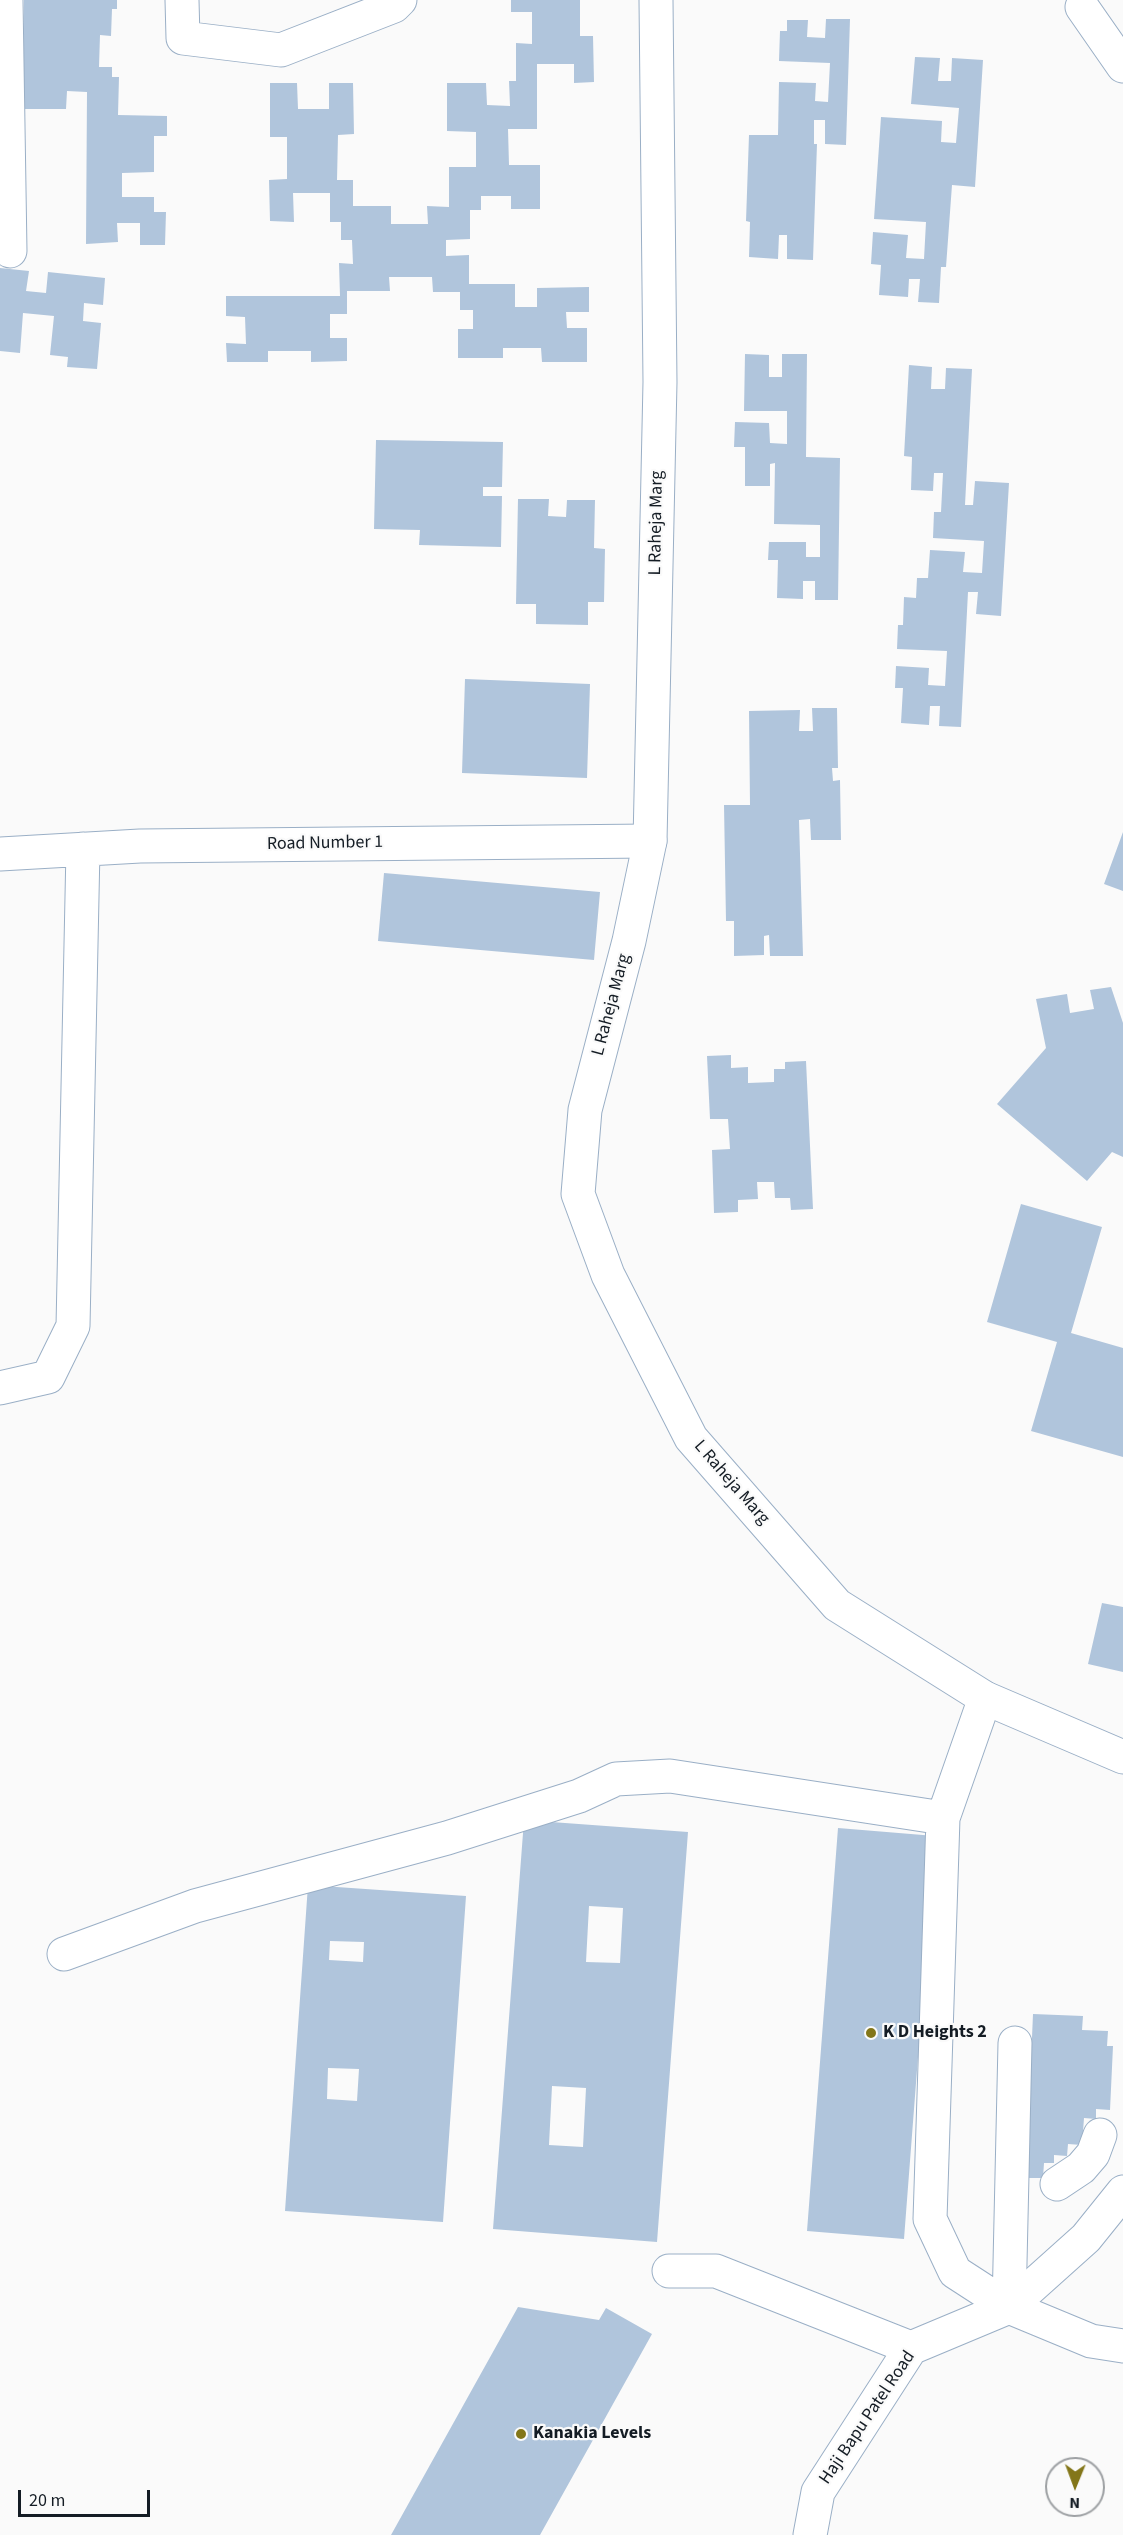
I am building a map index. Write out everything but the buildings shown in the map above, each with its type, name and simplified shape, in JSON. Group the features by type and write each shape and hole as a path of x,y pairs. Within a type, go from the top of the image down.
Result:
{"street":[{"path":"182,0 183,38 281,50 394,6 400,0"},
{"name":"L Raheja Marg","path":"656,0 660,382 650,841 629,941 585,1110 578,1194 608,1275 691,1438 837,1605 985,1698 1123,1757"},
{"path":"4,2 5,157 10,251"},
{"path":"1082,7 1123,66"},
{"name":"Road Number 1","path":"0,854 140,846 650,841"},
{"path":"0,1388 48,1377 73,1326 83,849"},
{"path":"985,1698 943,1818 930,2219 955,2272 1009,2307 1091,2341 1123,2346"},
{"path":"64,1954 195,1906 447,1838 579,1796 616,1779 670,1776 943,1818"},
{"path":"1009,2307 1015,2043"},
{"path":"1057,2184 1081,2168 1105,2135"},
{"name":"Haji Bapu Patel Road","path":"810,2535 818,2492 911,2348 1009,2307 1086,2238 1123,2192"},
{"path":"669,2271 716,2271 911,2348"}],"place":[{"name":"K D Heights 2","path":"871,2033"},
{"name":"Kanakia Levels","path":"521,2434"}]}
